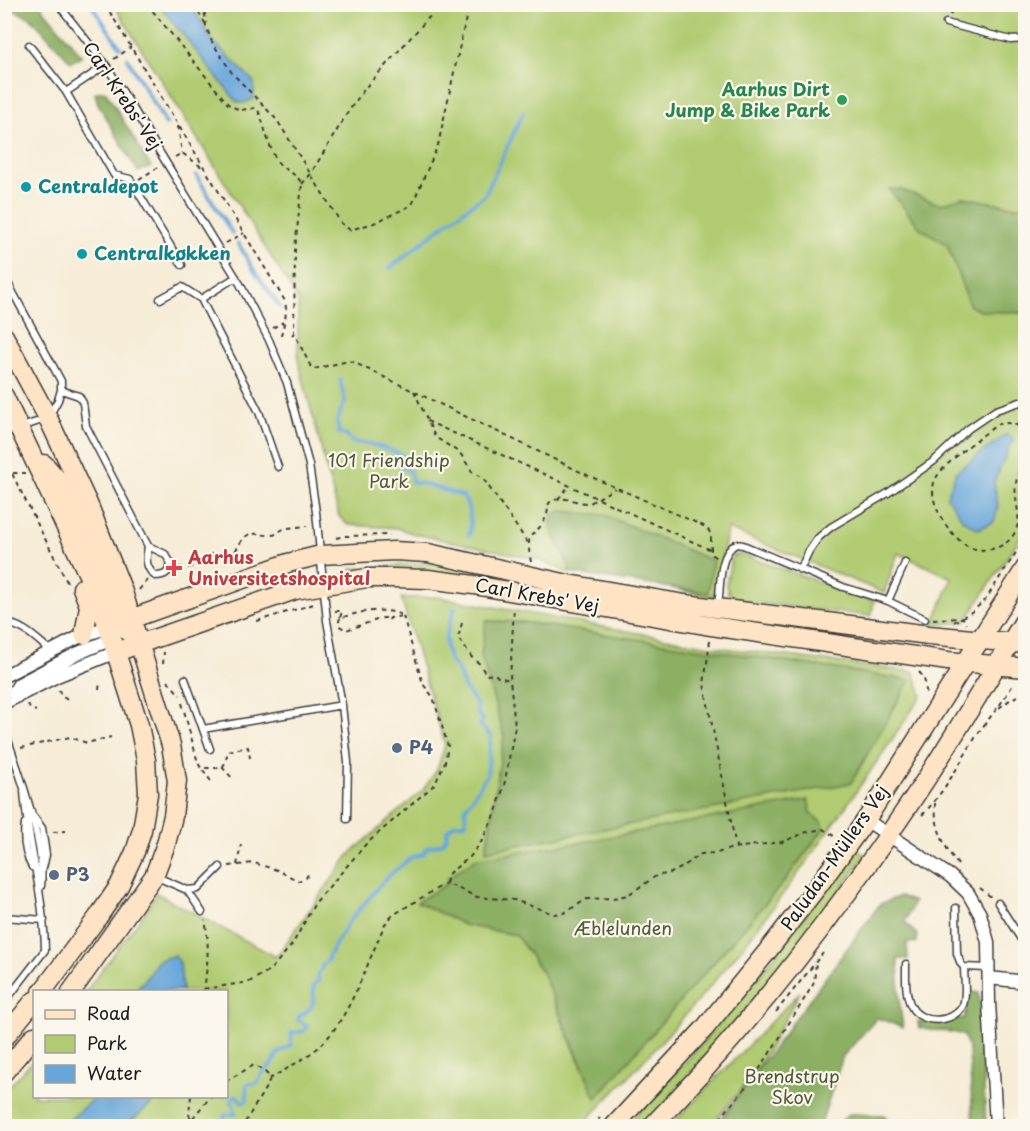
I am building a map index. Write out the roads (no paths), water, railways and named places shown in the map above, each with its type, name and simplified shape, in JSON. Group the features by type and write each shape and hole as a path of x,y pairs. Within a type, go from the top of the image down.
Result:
{"street":[{"path":"4,336 48,418 89,506 146,760 148,794 142,830 135,852 119,886 44,990"},
{"path":"4,396 12,430 64,487 86,533 118,631"},
{"path":"29,446 98,597 118,631 141,645 171,745 177,781 173,816 154,876 71,990"},
{"path":"58,508 89,606 84,635"},
{"name":"Carl Krebs' Vej","path":"118,631 288,563 321,555 367,551 428,553 567,584 718,609 929,635 1018,643"},
{"name":"Paludan-Müllers Vej","path":"607,1122 704,1029 760,962 818,886 866,820 1026,567"},
{"name":"Carl Krebs' Vej","path":"118,631 141,645 295,590 324,593 367,578 428,579 705,625 965,662 993,671 1021,674"},
{"name":"Paludan-Müllers Vej","path":"652,1126 751,1017 805,951 888,835 993,671 1018,643 1026,618"},
{"path":"4,676 84,635 118,631"},
{"path":"7,702 19,684 118,631"},
{"path":"866,820 950,876 968,893 977,908 988,942 996,1126"},
{"path":"989,973 1026,982"},
{"path":"4,1038 33,1002"},
{"path":"4,1072 33,1037"}],"lane":[{"name":"Carl Krebs' Vej","path":"58,4 106,65 236,277 269,340 286,383 309,465 321,555"},
{"path":"946,23 1011,40 1026,39"},
{"path":"29,45 66,92 114,175 130,179 182,266"},
{"path":"66,92 106,65"},
{"path":"4,276 61,381 61,390 48,418 12,430"},
{"path":"201,298 236,277"},
{"path":"160,299 182,287 201,298 259,412 278,467"},
{"path":"61,390 79,396 83,403 86,426 148,546 146,561 148,570 154,576 163,576 169,571 171,563 165,554 148,546"},
{"path":"800,570 818,538 831,526 888,493 934,461 968,429 996,410 1026,400"},
{"path":"718,609 724,561 728,550 736,544 843,587 888,601 925,619"},
{"path":"321,555 326,611 342,705 348,762 346,819"},
{"path":"888,601 905,563"},
{"path":"4,623 15,624 26,630 52,651"},
{"path":"185,679 210,750"},
{"path":"203,729 342,705"},
{"path":"4,728 24,791 29,816 39,872 45,950 4,1003"},
{"path":"29,816 42,828 46,855 39,872"},
{"path":"154,876 188,890 198,889 220,867"},
{"path":"188,890 202,912"},
{"path":"998,903 1026,947"},
{"path":"906,964 907,994 914,1011 938,1020 948,1019 957,1014 962,1007 964,968 957,954 956,908"},
{"path":"4,917 44,920"},
{"path":"964,968 989,973"}],"water":[{"path":"159,5 191,5 212,40 254,82 254,99 243,103 237,102"},
{"path":"1007,434 1013,439 994,482 998,505 994,522 978,529 963,520 947,497 956,472"},
{"path":"175,955 180,963 182,990 138,990 158,961"},
{"path":"94,1098 154,1098 150,1105 125,1126 57,1126 65,1124"}],"waterway":[{"path":"91,4 120,47"},
{"path":"127,58 166,124"},
{"path":"390,268 485,195 523,113"},
{"path":"196,175 232,233"},
{"path":"238,243 280,307"},
{"path":"340,380 345,401 337,422 339,433 347,436 353,442 371,444 401,454 404,459 401,464 402,468 410,471 412,482 463,496 470,515 469,535"},
{"path":"225,1126 224,1115 236,1114 231,1100 234,1096 237,1096 243,1103 247,1100 246,1087 248,1084 258,1083 261,1075 273,1063 278,1053 292,1045 291,1033 304,1031 308,1026 298,1020 299,1016 311,1008 314,996 313,986 319,981 317,975 348,923 386,878 412,857 423,854 428,847 442,844 447,830 455,824 466,823 465,809 487,775 491,736 480,725 483,720 477,713 477,705 464,687 458,670 450,661 446,649 446,636 455,607"}],"place":[{"name":"Aarhus Dirt Jump & Bike Park","path":"842,100"},
{"name":"Centraldepot","path":"26,187"},
{"name":"Centralkøkken","path":"82,254"},
{"name":"Aarhus Universitetshospital","path":"174,568"},
{"name":"P4","path":"397,748"},
{"name":"P3","path":"54,875"}],"park label":[{"name":"101 Friendship Park","path":"389,471"},
{"name":"Æblelunden","path":"623,929"},
{"name":"Brendstrup Skov","path":"792,1087"}]}
